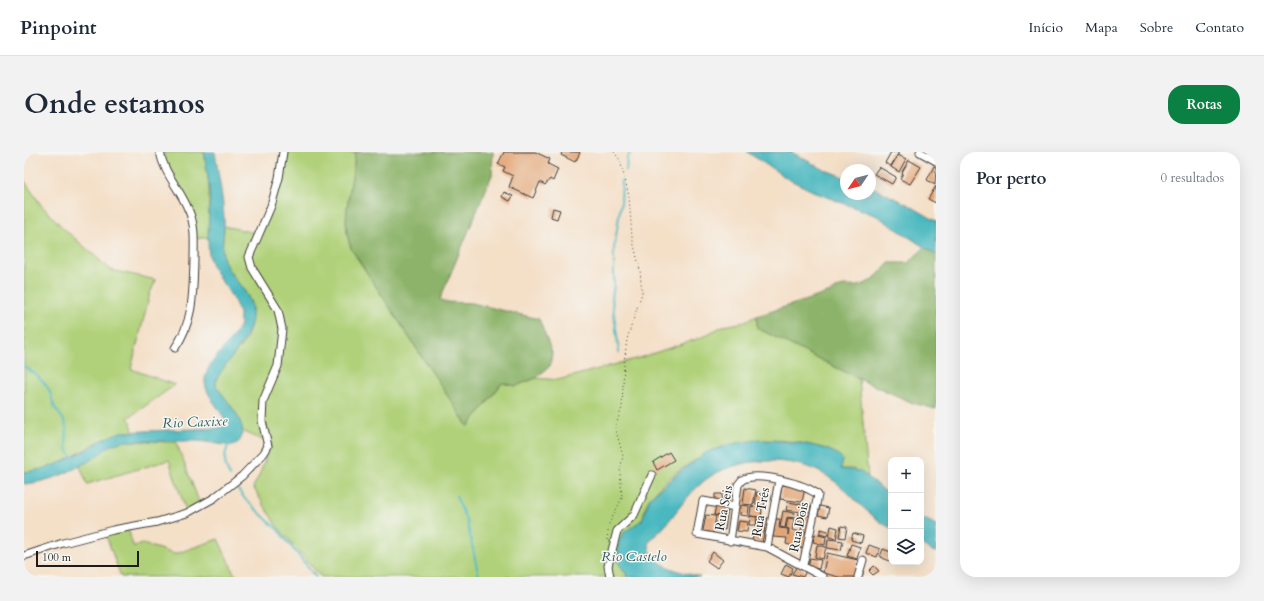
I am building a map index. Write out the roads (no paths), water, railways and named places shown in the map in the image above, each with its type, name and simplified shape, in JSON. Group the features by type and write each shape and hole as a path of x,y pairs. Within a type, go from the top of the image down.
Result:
{"street":[{"path":"160,152 164,167 189,209 193,227 194,289 192,308 186,328 175,348"},
{"path":"24,556 63,543 113,530 157,522 187,513 214,498 242,476 264,453 268,446 262,421 262,405 278,366 282,329 278,310 252,268 249,257 271,206 279,178 283,152"},
{"path":"920,152 936,161"},
{"path":"610,577 608,566 617,531 634,515 652,475"},
{"name":"Rua Seis","path":"730,541 738,485 742,480 753,476 779,480"},
{"name":"Rua Dois","path":"779,480 800,484 812,489 818,495 803,565"},
{"name":"Rua Três","path":"767,548 779,480"},
{"path":"734,507 703,501 697,534 767,548 803,565 821,576"},
{"path":"858,577 863,560"}],"water":[{"path":"204,152 215,152 222,193 224,223 222,246 224,259 233,277 243,289 250,302 252,314 246,337 216,380 216,386 230,404 242,426 243,432 239,442 229,445 196,441 124,441 108,447 89,461 66,473 50,479 24,484 24,472 57,464 73,457 108,437 121,432 219,428 226,423 208,393 205,383 206,375 215,358 235,334 239,327 240,321 239,312 235,303 215,272 209,255 209,181"},
{"path":"747,152 791,152 823,169 840,176 840,200 876,200 876,189 909,205 936,221 936,255 877,216 819,194 788,179"},
{"name":"Rio Castelo","path":"756,440 776,441 816,446 837,454 843,460 841,469 860,471 888,494 888,526 874,517 836,482 814,469 785,462 754,462 724,469 704,481 691,493 664,527 649,542 650,550 654,557 667,567 700,577 628,577 618,562 618,544 624,532 642,520 650,497 677,474 707,452 731,444"},
{"path":"924,519 936,525 936,553 924,546"}],"waterway":[{"path":"626,171 627,158 631,152"},
{"path":"619,352 612,299 614,284 614,248 621,204 622,180"},
{"path":"24,366 41,379 47,386 55,408 65,424 66,444 70,455 74,458"},
{"path":"229,443 225,460 230,476"},
{"path":"236,487 245,499 279,531 316,577"},
{"path":"456,496 467,522 479,577"}],"water label":[{"name":"Rio Caxixe","path":"195,422"}]}
